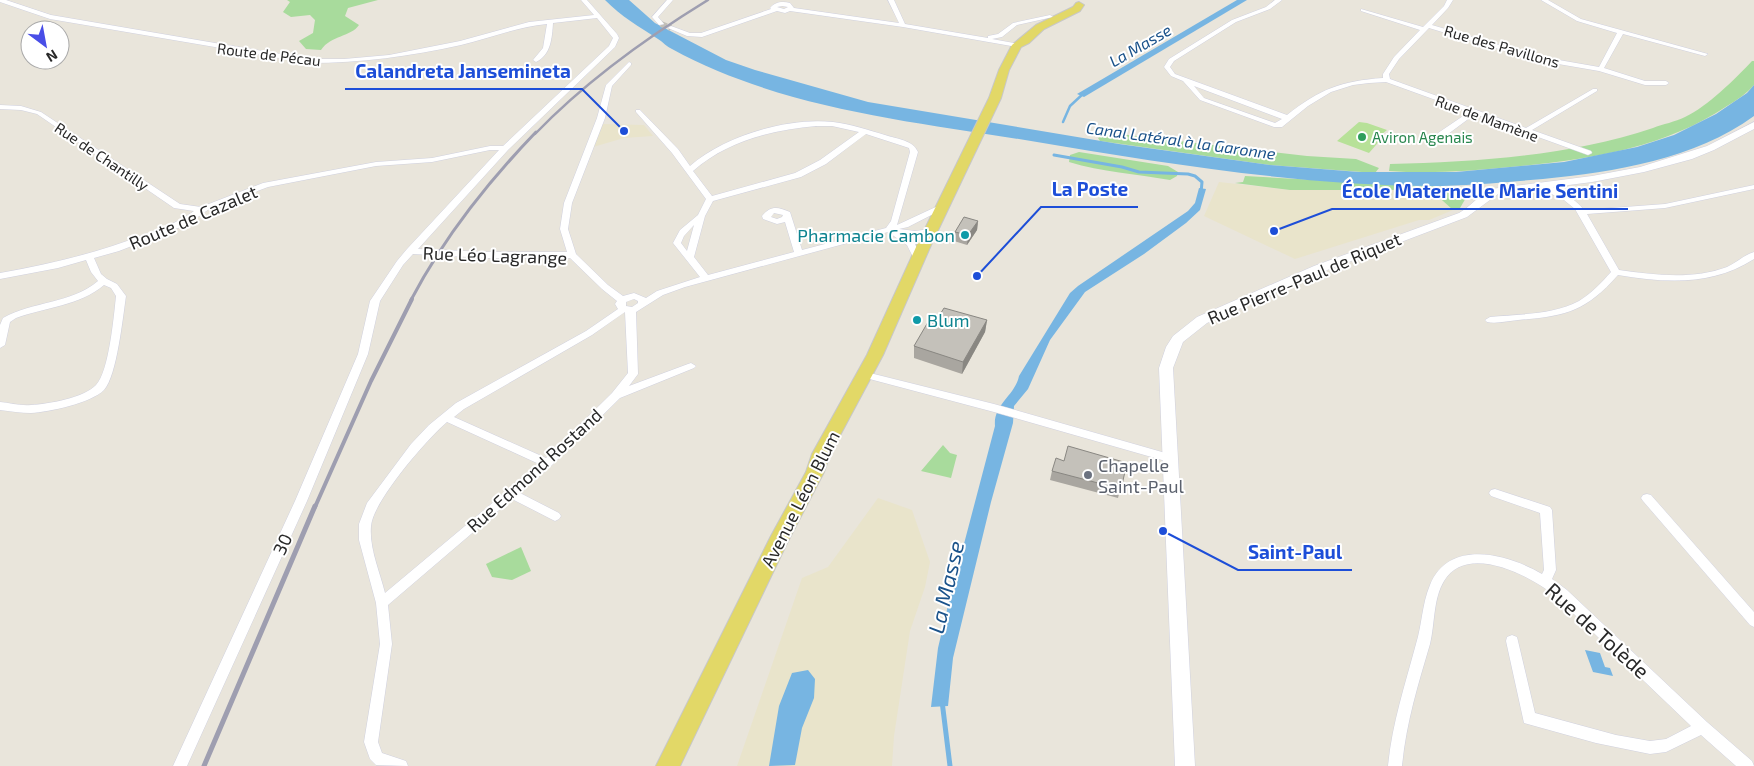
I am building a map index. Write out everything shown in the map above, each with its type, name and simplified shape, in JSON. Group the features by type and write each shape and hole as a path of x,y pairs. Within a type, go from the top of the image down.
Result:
{"main road":[{"path":"1044,22 1091,0"},
{"path":"985,119 995,98 1004,70 1017,45 1018,37 1026,29 1077,9 1079,5"},
{"name":"Avenue Léon Blum","path":"668,766 778,541 815,472 821,454 866,375 985,119"}],"street":[{"name":"Route de Pécau","path":"0,0 50,17 309,61 356,60 426,51 526,24 599,16"},
{"path":"584,0 599,16"},
{"path":"661,24 655,17 670,0"},
{"path":"891,0 903,25"},
{"path":"1279,0 1268,8 1234,21 1168,63 1169,71 1185,80 1287,118"},
{"path":"1185,80 1202,99 1270,125 1279,125 1322,92 1335,87 1365,81 1387,80 1386,74 1396,58 1446,7 1450,0"},
{"path":"1544,0 1579,20 1705,54"},
{"path":"671,28 689,35 702,35 775,10 785,11 789,4 1017,45"},
{"name":"Rue des Pavillons","path":"1363,10 1535,58 1600,69 1645,83 1666,83"},
{"name":"30","path":"180,766 309,482 363,354 368,338 370,317 378,295 410,251 505,148 612,47 616,38 599,16"},
{"path":"536,60 541,56 548,44 550,21"},
{"path":"974,37 1000,36 1015,24 1044,22"},
{"path":"1600,69 1621,32"},
{"path":"572,255 564,229 568,203 601,118 608,85 630,64"},
{"name":"Rue de Mamène","path":"1387,80 1524,132 1588,153"},
{"path":"1195,92 1208,89"},
{"path":"1524,132 1595,90"},
{"name":"Rue de Chantilly","path":"0,107 21,108 39,113 177,206 191,209 203,208"},
{"path":"638,111 690,170 710,199"},
{"path":"1441,135 1472,112"},
{"path":"690,170 709,154 774,128 829,124 845,126 906,144 912,147 914,152 895,222 890,230"},
{"name":"Rue Pierre-Paul de Riquet","path":"1185,766 1166,368 1173,347 1178,339 1193,326 1296,278 1463,215 1473,209 1487,195 1495,191 1620,174 1672,163 1717,145 1754,126"},
{"path":"690,257 701,216 710,199 798,175 824,162 864,132"},
{"name":"Route de Cazalet","path":"0,276 89,257 125,246 185,222 203,208 246,191 286,181 376,164 432,160 490,148 505,148"},
{"path":"1540,185 1568,200 1583,212 1665,206 1752,186"},
{"path":"401,766 377,759 372,754 370,742 386,644 382,603 365,540 365,524 373,503 415,447 433,428 460,406 588,333 626,307 634,296 706,279 890,230 906,225 943,207"},
{"path":"1583,212 1584,220 1616,272"},
{"path":"787,215 799,254"},
{"path":"701,216 691,224 678,239 677,243 706,279"},
{"path":"906,225 931,232"},
{"path":"890,230 915,234 931,232"},
{"path":"890,230 911,244 918,260"},
{"name":"Rue Léo Lagrange","path":"410,251 467,255 572,255 626,307"},
{"path":"1616,272 1671,278 1700,276 1728,270 1754,256"},
{"path":"0,406 30,410 64,404 91,394 101,387 109,368 118,328 121,296 114,286 102,282 95,272 89,257"},
{"path":"1490,320 1577,306 1594,294 1616,272"},
{"path":"0,345 6,320 13,316 75,297 96,288 102,282"},
{"path":"626,307 642,305 660,294 682,285"},
{"path":"634,296 642,299 642,305"},
{"path":"626,307 633,374 655,380"},
{"path":"616,396 692,366"},
{"name":"Rue Edmond Rostand","path":"382,603 547,463 616,396 633,374"},
{"path":"866,375 994,408 1169,458"},
{"path":"446,418 547,463"},
{"path":"510,493 555,516"},
{"path":"1496,493 1546,510 1550,570 1545,580"},
{"path":"1647,498 1754,621"},
{"name":"Rue de Tolède","path":"1394,766 1405,702 1425,636 1435,590 1441,576 1458,563 1479,560 1506,563 1545,580 1575,604 1613,643 1702,727 1747,766"},
{"path":"1512,640 1529,718 1641,746 1658,747 1702,727"}],"shaded area":[{"path":"601,124 644,125 653,136 624,138 593,147"},
{"path":"1219,182 1290,190 1418,190 1433,192 1453,210 1429,220 1419,220 1295,259 1204,216"},
{"path":"878,498 912,510 930,562 925,587 910,631 894,736 892,766 737,766 802,578 828,567"}],"green space":[{"path":"287,0 378,0 348,8 345,16 359,25 351,32 330,41 321,50 306,49 299,41 313,33 315,20 310,15 291,17 283,12 290,2"},
{"path":"1754,61 1754,85 1745,94 1702,121 1677,133 1650,142 1623,150 1567,161 1450,172 1389,171 1390,164 1523,156 1621,138 1681,119 1694,112 1712,99"},
{"name":"Aviron Agenais","path":"1359,122 1387,130 1382,134 1385,135 1369,153 1337,141"},
{"path":"1111,133 1307,156 1356,159 1379,168 1375,173 1270,165 1100,141 1098,138"},
{"path":"1079,152 1168,166 1178,172 1177,176 1170,180 1106,171 1069,162 1070,155"},
{"path":"1245,176 1445,187 1467,196 1460,208 1453,210 1433,192 1418,190 1290,190 1235,183 1243,182"},
{"path":"943,445 950,453 957,455 951,478 921,471"},
{"path":"521,547 531,571 512,580 492,577 486,564"}],"water":[{"path":"605,0 629,0 655,23 726,60 868,102 1119,144 1270,165 1359,172 1456,172 1564,162 1637,147 1674,135 1716,114 1747,93 1754,85 1754,116 1731,131 1680,153 1626,167 1570,176 1487,184 1430,186 1380,185 1279,177 1179,165 939,127 847,110 802,99 757,86 714,69 670,48 624,16"},
{"path":"1237,0 1247,0 1084,97 1077,94"},
{"path":"1199,188 1206,189 1200,210 1186,223 1144,254 1085,292 1050,340 1028,389 1014,406 1013,423 991,502 953,658 948,706 931,707 938,648 997,412 1017,383 1019,376 1070,293 1188,211 1195,203"},
{"path":"1585,650 1600,653 1605,667 1610,668 1613,676 1593,672"},
{"path":"808,670 815,679 814,698 802,728 795,765 769,766 779,706 792,673"}],"building":[{"path":"964,217 978,221 968,235 955,232"},
{"path":"944,308 987,320 963,362 914,346 928,322 934,324"},
{"name":"Chapelle Saint-Paul","path":"1068,446 1127,463 1121,489 1052,471 1056,458 1064,461"}],"waterway":[{"name":"La Masse","path":"1063,122 1070,106 1084,93"},
{"path":"1054,155 1122,167 1139,172 1188,174 1195,176 1202,182 1201,193"},
{"name":"La Masse","path":"942,701 950,766"}],"tunnel":[{"path":"661,24 671,28"}],"railway":[{"path":"535,134 575,96 617,61 708,0"},
{"path":"411,300 452,233 500,171 536,132"},
{"path":"315,507 371,381 412,299"},
{"path":"204,766 315,506"}],"place":[{"name":"Calandreta Jansemineta","path":"624,131"},
{"name":"Aviron Agenais","path":"1362,137"},
{"name":"École Maternelle Marie Sentini","path":"1274,231"},
{"name":"Pharmacie Cambon","path":"965,235"},
{"name":"La Poste","path":"977,276"},
{"name":"Blum","path":"917,320"},
{"name":"Chapelle Saint-Paul","path":"1088,475"},
{"name":"Saint-Paul","path":"1163,531"}],"water label":[{"name":"Canal Latéral à la Garonne","path":"1181,140"}]}
